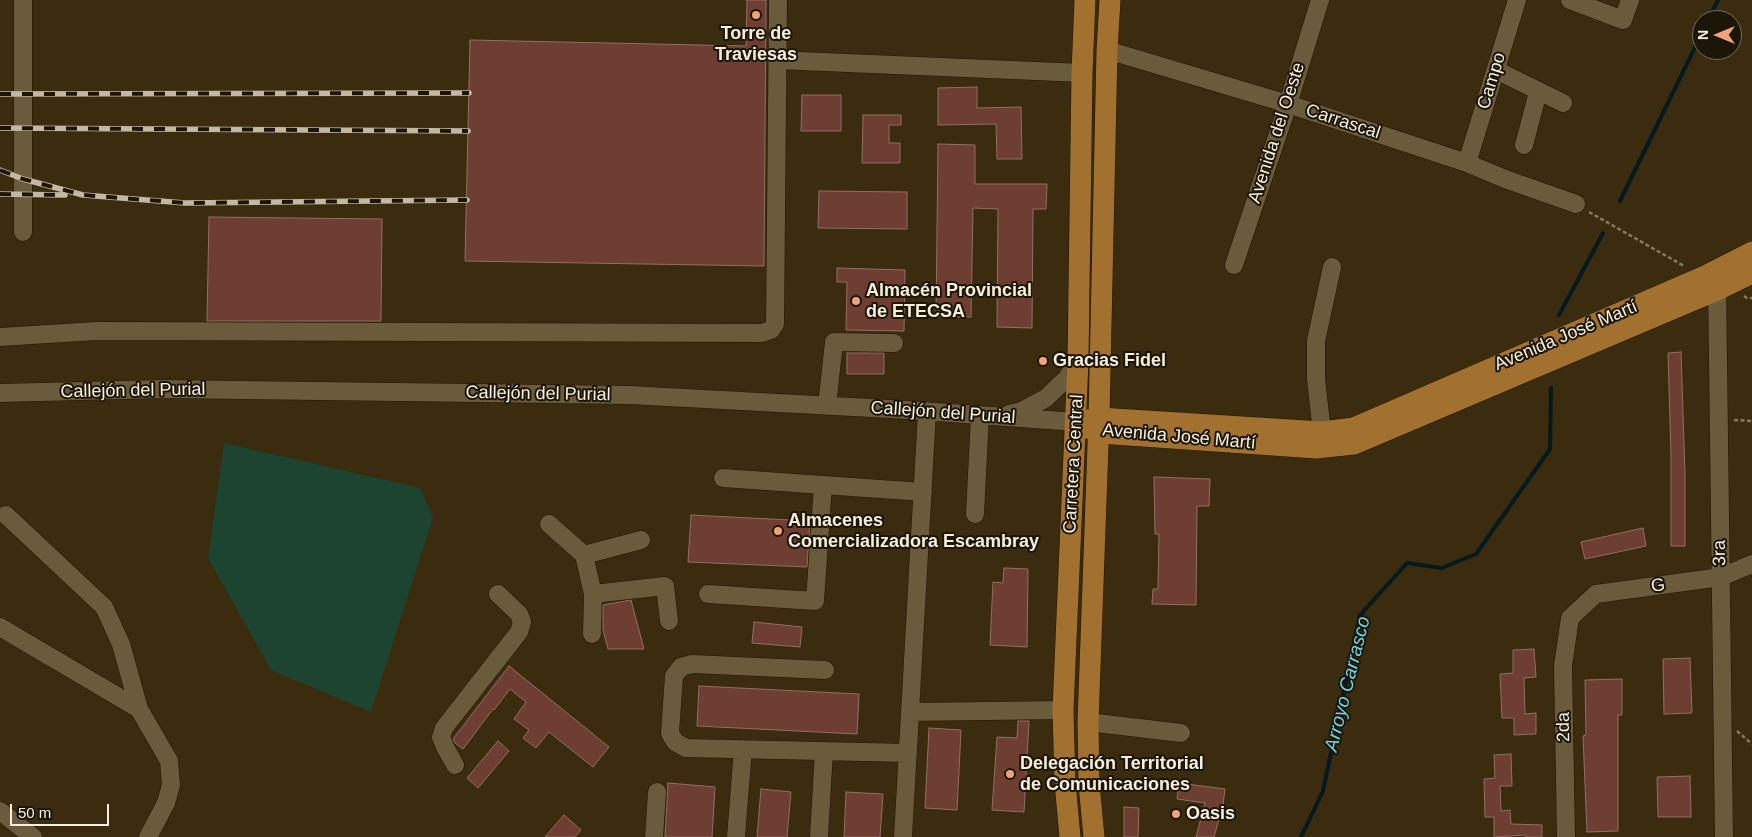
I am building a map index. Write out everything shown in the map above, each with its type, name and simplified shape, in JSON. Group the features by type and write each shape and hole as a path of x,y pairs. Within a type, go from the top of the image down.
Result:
{"main road":[{"name":"Carretera Central","path":"1070,837 1065,782 1063,710 1078,361 1082,73 1085,0"},
{"name":"Carretera Central","path":"1094,837 1089,784 1088,722 1099,426 1107,50 1110,0"},
{"name":"Avenida José Martí","path":"1076,422 1316,448 1354,444 1712,279 1752,252"},
{"name":"Avenida José Martí","path":"1099,426 1322,432 1354,428 1712,279 1752,273"},
{"path":"1063,710 1088,722"}],"street":[{"path":"23,0 24,232"},
{"path":"0,337 97,331 762,333 771,330 775,324 778,0"},
{"name":"Avenida del Oeste","path":"1234,265 1288,104 1320,0"},
{"name":"Campo","path":"1467,163 1517,0"},
{"path":"1570,0 1623,20 1630,0"},
{"name":"Carrascal","path":"1107,50 1288,104 1467,163 1505,180 1576,204"},
{"path":"777,60 1082,73"},
{"path":"1496,70 1563,103"},
{"path":"1524,145 1538,92"},
{"path":"1322,432 1316,379 1316,341 1332,267"},
{"name":"3ra","path":"1712,279 1720,578 1724,837"},
{"path":"827,406 834,342 894,343"},
{"path":"999,416 1022,411 1046,398 1067,378 1078,361"},
{"name":"Callejón del Purial","path":"0,393 162,389 630,395 1076,422"},
{"path":"903,837 927,412"},
{"path":"975,514 980,415"},
{"path":"723,478 923,492"},
{"path":"708,594 815,601 823,486"},
{"path":"6,515 104,607 121,644 139,709 169,762 171,785 166,803 148,837"},
{"path":"549,524 584,555 593,594 592,634"},
{"path":"584,555 641,540"},
{"name":"G","path":"1570,618 1596,594 1720,578 1752,564"},
{"path":"593,594 665,586 668,621"},
{"path":"456,765 441,737 444,728 519,632 522,622 519,614 498,594"},
{"name":"2da","path":"1566,837 1563,666 1570,618"},
{"path":"0,627 139,709"},
{"path":"825,670 692,664 681,667 674,676 670,733 675,742 686,748 908,753"},
{"path":"910,712 1063,710"},
{"path":"1088,722 1182,733"},
{"path":"736,837 743,749"},
{"path":"819,837 824,751"},
{"path":"654,837 657,792"},
{"path":"0,811 32,837"}],"path":[{"path":"1576,204 1712,279"}],"green space":[{"path":"224,443 420,488 433,517 371,712 271,670 208,558"}],"building":[{"path":"747,0 766,0 764,266 465,261 470,40 746,46"},
{"path":"977,87 977,108 1021,107 1022,159 997,159 996,124 938,125 938,88"},
{"path":"802,95 841,95 841,131 801,131"},
{"path":"863,115 901,115 901,125 889,125 889,143 900,143 900,163 862,163"},
{"path":"938,144 975,145 975,184 1047,184 1046,209 1033,209 1032,328 997,327 998,209 973,208 971,317 936,317"},
{"path":"819,191 907,192 907,229 818,228"},
{"path":"209,217 382,219 381,321 207,321"},
{"path":"837,268 905,270 904,331 846,330 847,282 837,282"},
{"path":"1681,352 1685,546 1671,546 1668,353"},
{"path":"847,353 884,353 884,374 847,374"},
{"path":"1154,477 1210,479 1209,506 1197,506 1196,605 1152,604 1153,589 1158,589 1159,534 1155,534"},
{"path":"691,515 810,521 807,567 688,562"},
{"path":"1643,528 1646,546 1585,559 1581,542"},
{"path":"1004,568 1028,569 1027,647 990,645 993,582 1003,583"},
{"path":"631,600 644,649 608,649 603,630 603,605"},
{"path":"754,622 802,627 800,647 752,643"},
{"path":"1534,649 1536,677 1524,678 1525,714 1536,713 1536,734 1514,735 1514,718 1502,718 1500,674 1513,673 1513,650"},
{"path":"1690,658 1692,713 1664,714 1663,659"},
{"path":"509,666 609,747 593,767 549,732 536,748 523,738 529,730 514,719 526,702 510,689 463,749 455,743 453,739"},
{"path":"1622,679 1622,715 1618,715 1618,831 1587,832 1583,736 1586,735 1585,680"},
{"path":"699,686 859,694 857,734 697,726"},
{"name":"Delegación Territorial de Comunicaciones","path":"1018,721 1029,721 1024,812 992,810 997,737 1017,738"},
{"path":"929,728 961,730 957,810 925,808"},
{"path":"498,741 509,751 478,788 467,778"},
{"path":"1511,754 1512,786 1500,786 1501,811 1510,810 1511,824 1542,825 1542,837 1526,837 1526,835 1494,837 1494,817 1485,817 1484,779 1495,778 1494,755"},
{"path":"1690,776 1691,817 1658,817 1657,777"},
{"path":"668,783 715,787 712,837 665,837"},
{"path":"1179,783 1225,789 1223,805 1214,837 1196,837 1205,803 1177,799"},
{"path":"761,789 791,792 787,837 757,837"},
{"path":"846,792 883,794 880,837 844,837"},
{"path":"1124,807 1139,808 1138,837 1124,837"},
{"path":"564,815 581,830 575,837 545,837"}],"waterway":[{"path":"1713,10 1718,0"},
{"path":"1620,201 1692,53"},
{"path":"1559,315 1603,233"},
{"name":"Arroyo Carrasco","path":"1301,837 1323,791 1360,615 1407,563 1442,568 1476,554 1550,449 1551,388"}],"railway":[{"path":"0,94 469,93"},
{"path":"0,128 468,131"},
{"path":"0,170 23,179 83,195 185,203 467,200"},
{"path":"0,194 65,195"}],"place":[{"name":"Torre de Traviesas","path":"756,15"},
{"name":"Almacén Provincial de ETECSA","path":"856,301"},
{"name":"Gracias Fidel","path":"1043,361"},
{"name":"Almacenes Comercializadora Escambray","path":"778,531"},
{"name":"Delegación Territorial de Comunicaciones","path":"1010,774"},
{"name":"Oasis","path":"1176,814"}]}
